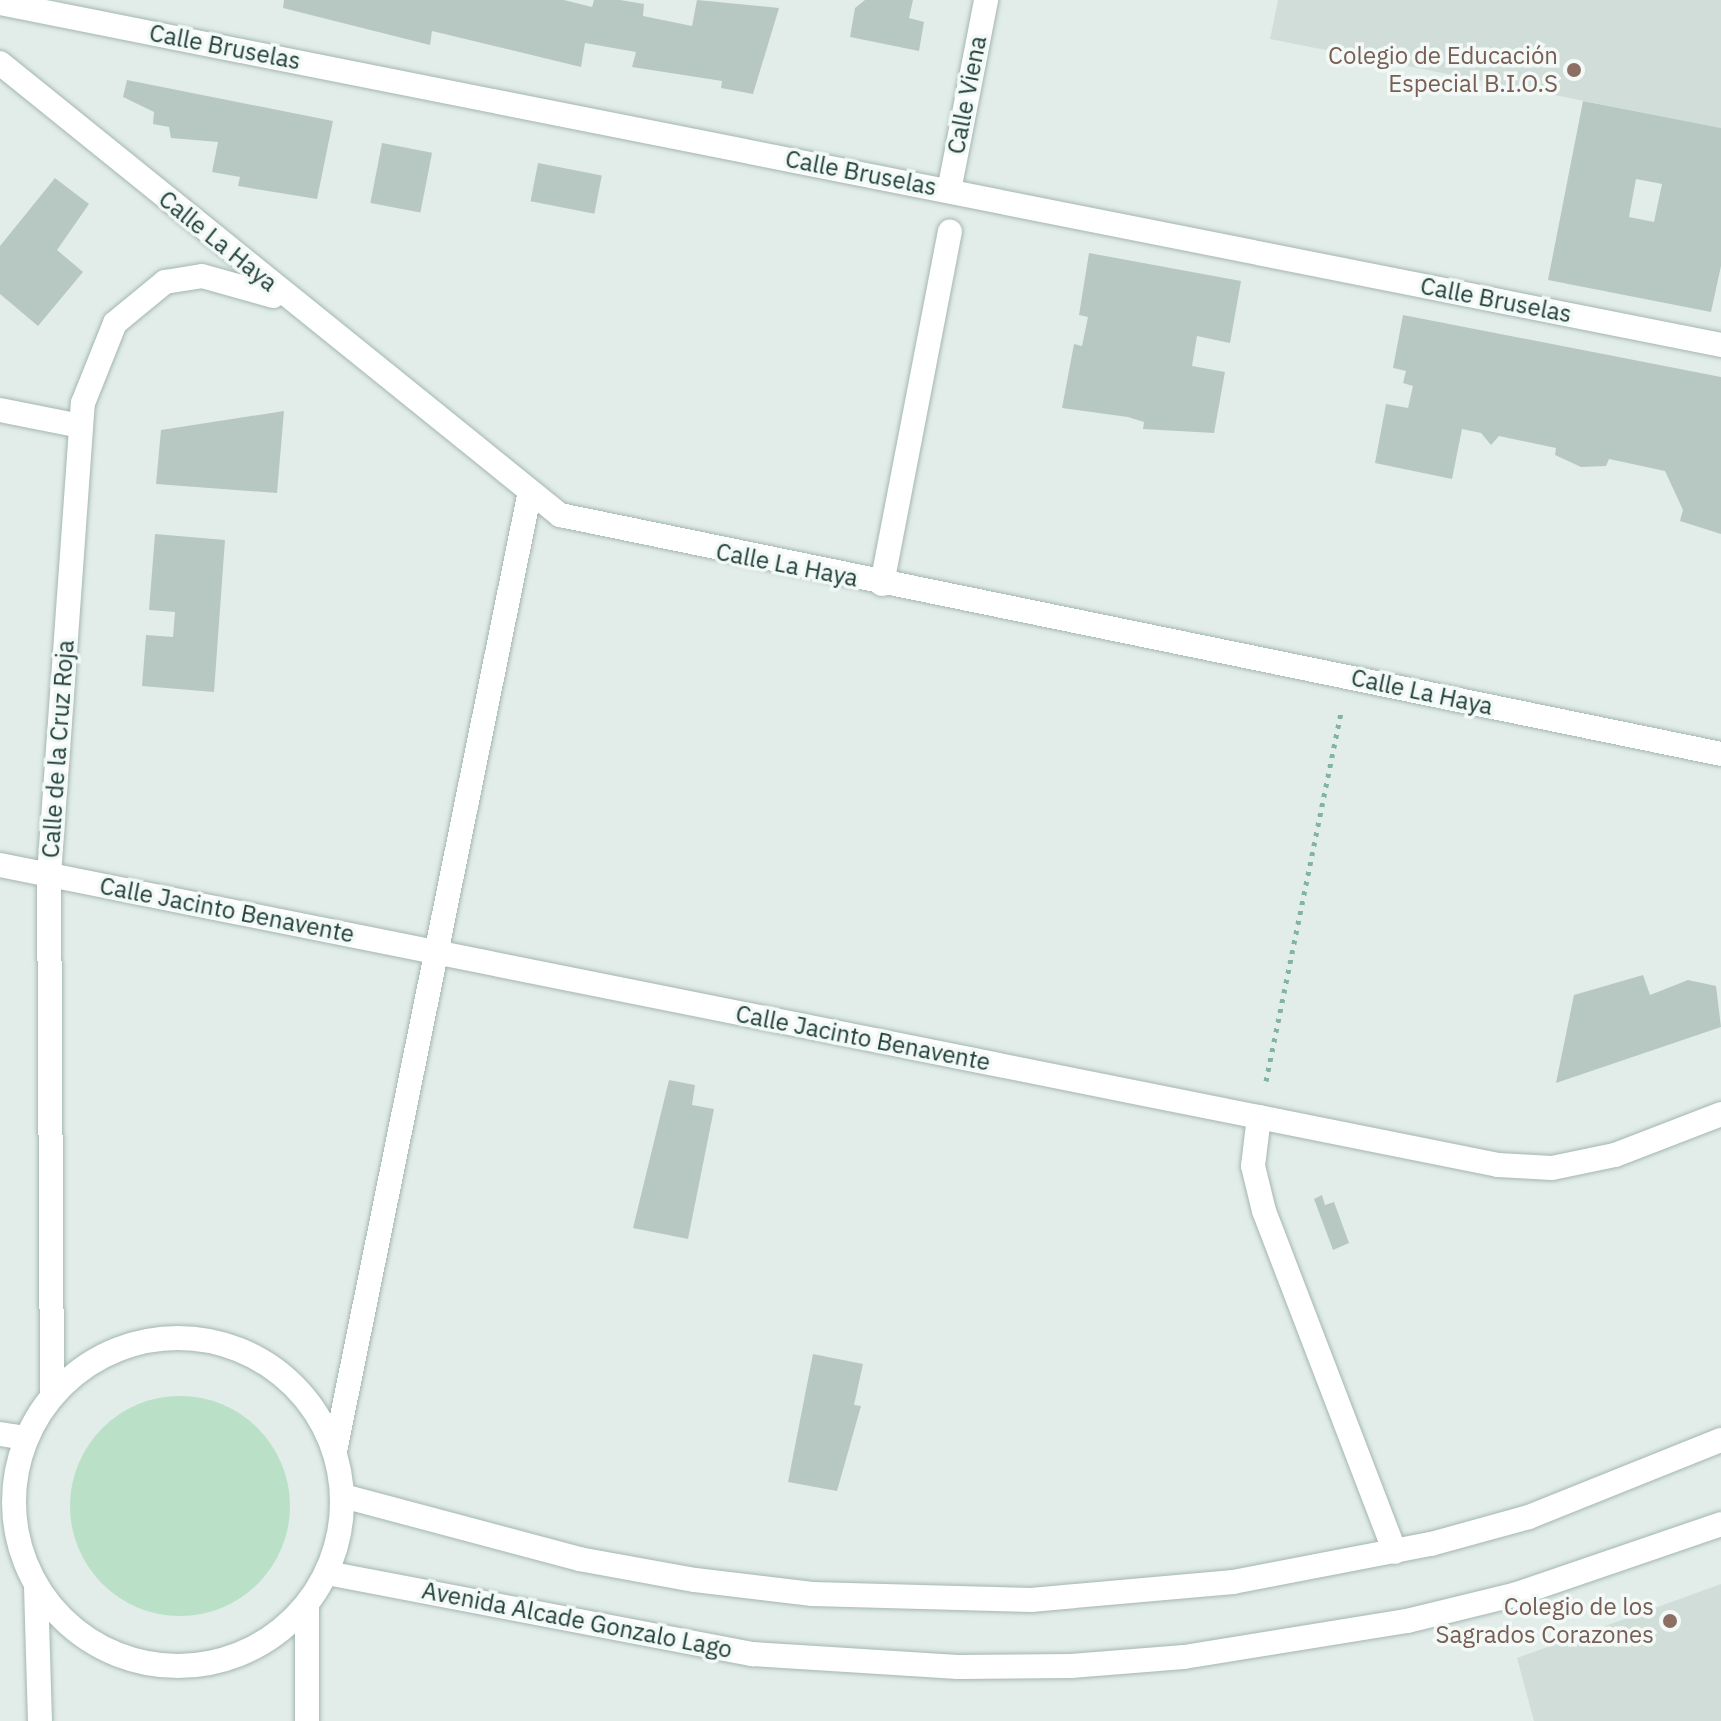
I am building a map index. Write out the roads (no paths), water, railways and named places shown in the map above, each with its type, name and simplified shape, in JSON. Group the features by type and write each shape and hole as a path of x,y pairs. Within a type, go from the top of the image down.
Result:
{"street":[{"name":"Calle Viena","path":"949,191 986,0"},
{"name":"Calle Bruselas","path":"0,3 1721,345"},
{"name":"Calle La Haya","path":"0,63 529,496 591,526 1721,754"},
{"path":"882,584 950,232"},
{"name":"Calle de la Cruz Roja","path":"52,1394 49,875 80,426 89,377 115,323 165,282 202,276 248,285 304,311"},
{"path":"0,410 80,426"},
{"path":"335,1451 434,951 529,496"},
{"name":"Calle Jacinto Benavente","path":"0,865 1498,1165 1552,1168 1615,1155 1721,1114"},
{"path":"1259,1117 1253,1166 1264,1211 1395,1552"},
{"path":"36,1587 71,1627 116,1654 167,1667 219,1661 256,1646 307,1605 327,1573 343,1496 335,1451 313,1407 278,1371 222,1344 185,1337 136,1342 90,1362 52,1394 25,1438 6,1507 36,1587 40,1721"},
{"path":"0,1434 25,1438"},
{"path":"343,1496 579,1559 870,1597 1132,1593 1395,1552 1529,1517 1721,1440"},
{"name":"Avenida Alcade Gonzalo Lago","path":"327,1573 752,1654 958,1667 1071,1666 1212,1653 1407,1621 1517,1594 1721,1524"},
{"path":"307,1605 307,1721"}],"place":[{"name":"Colegio de Educación Especial B.I.O.S","path":"1574,70"},
{"name":"Colegio de los Sagrados Corazones","path":"1670,1621"}]}
